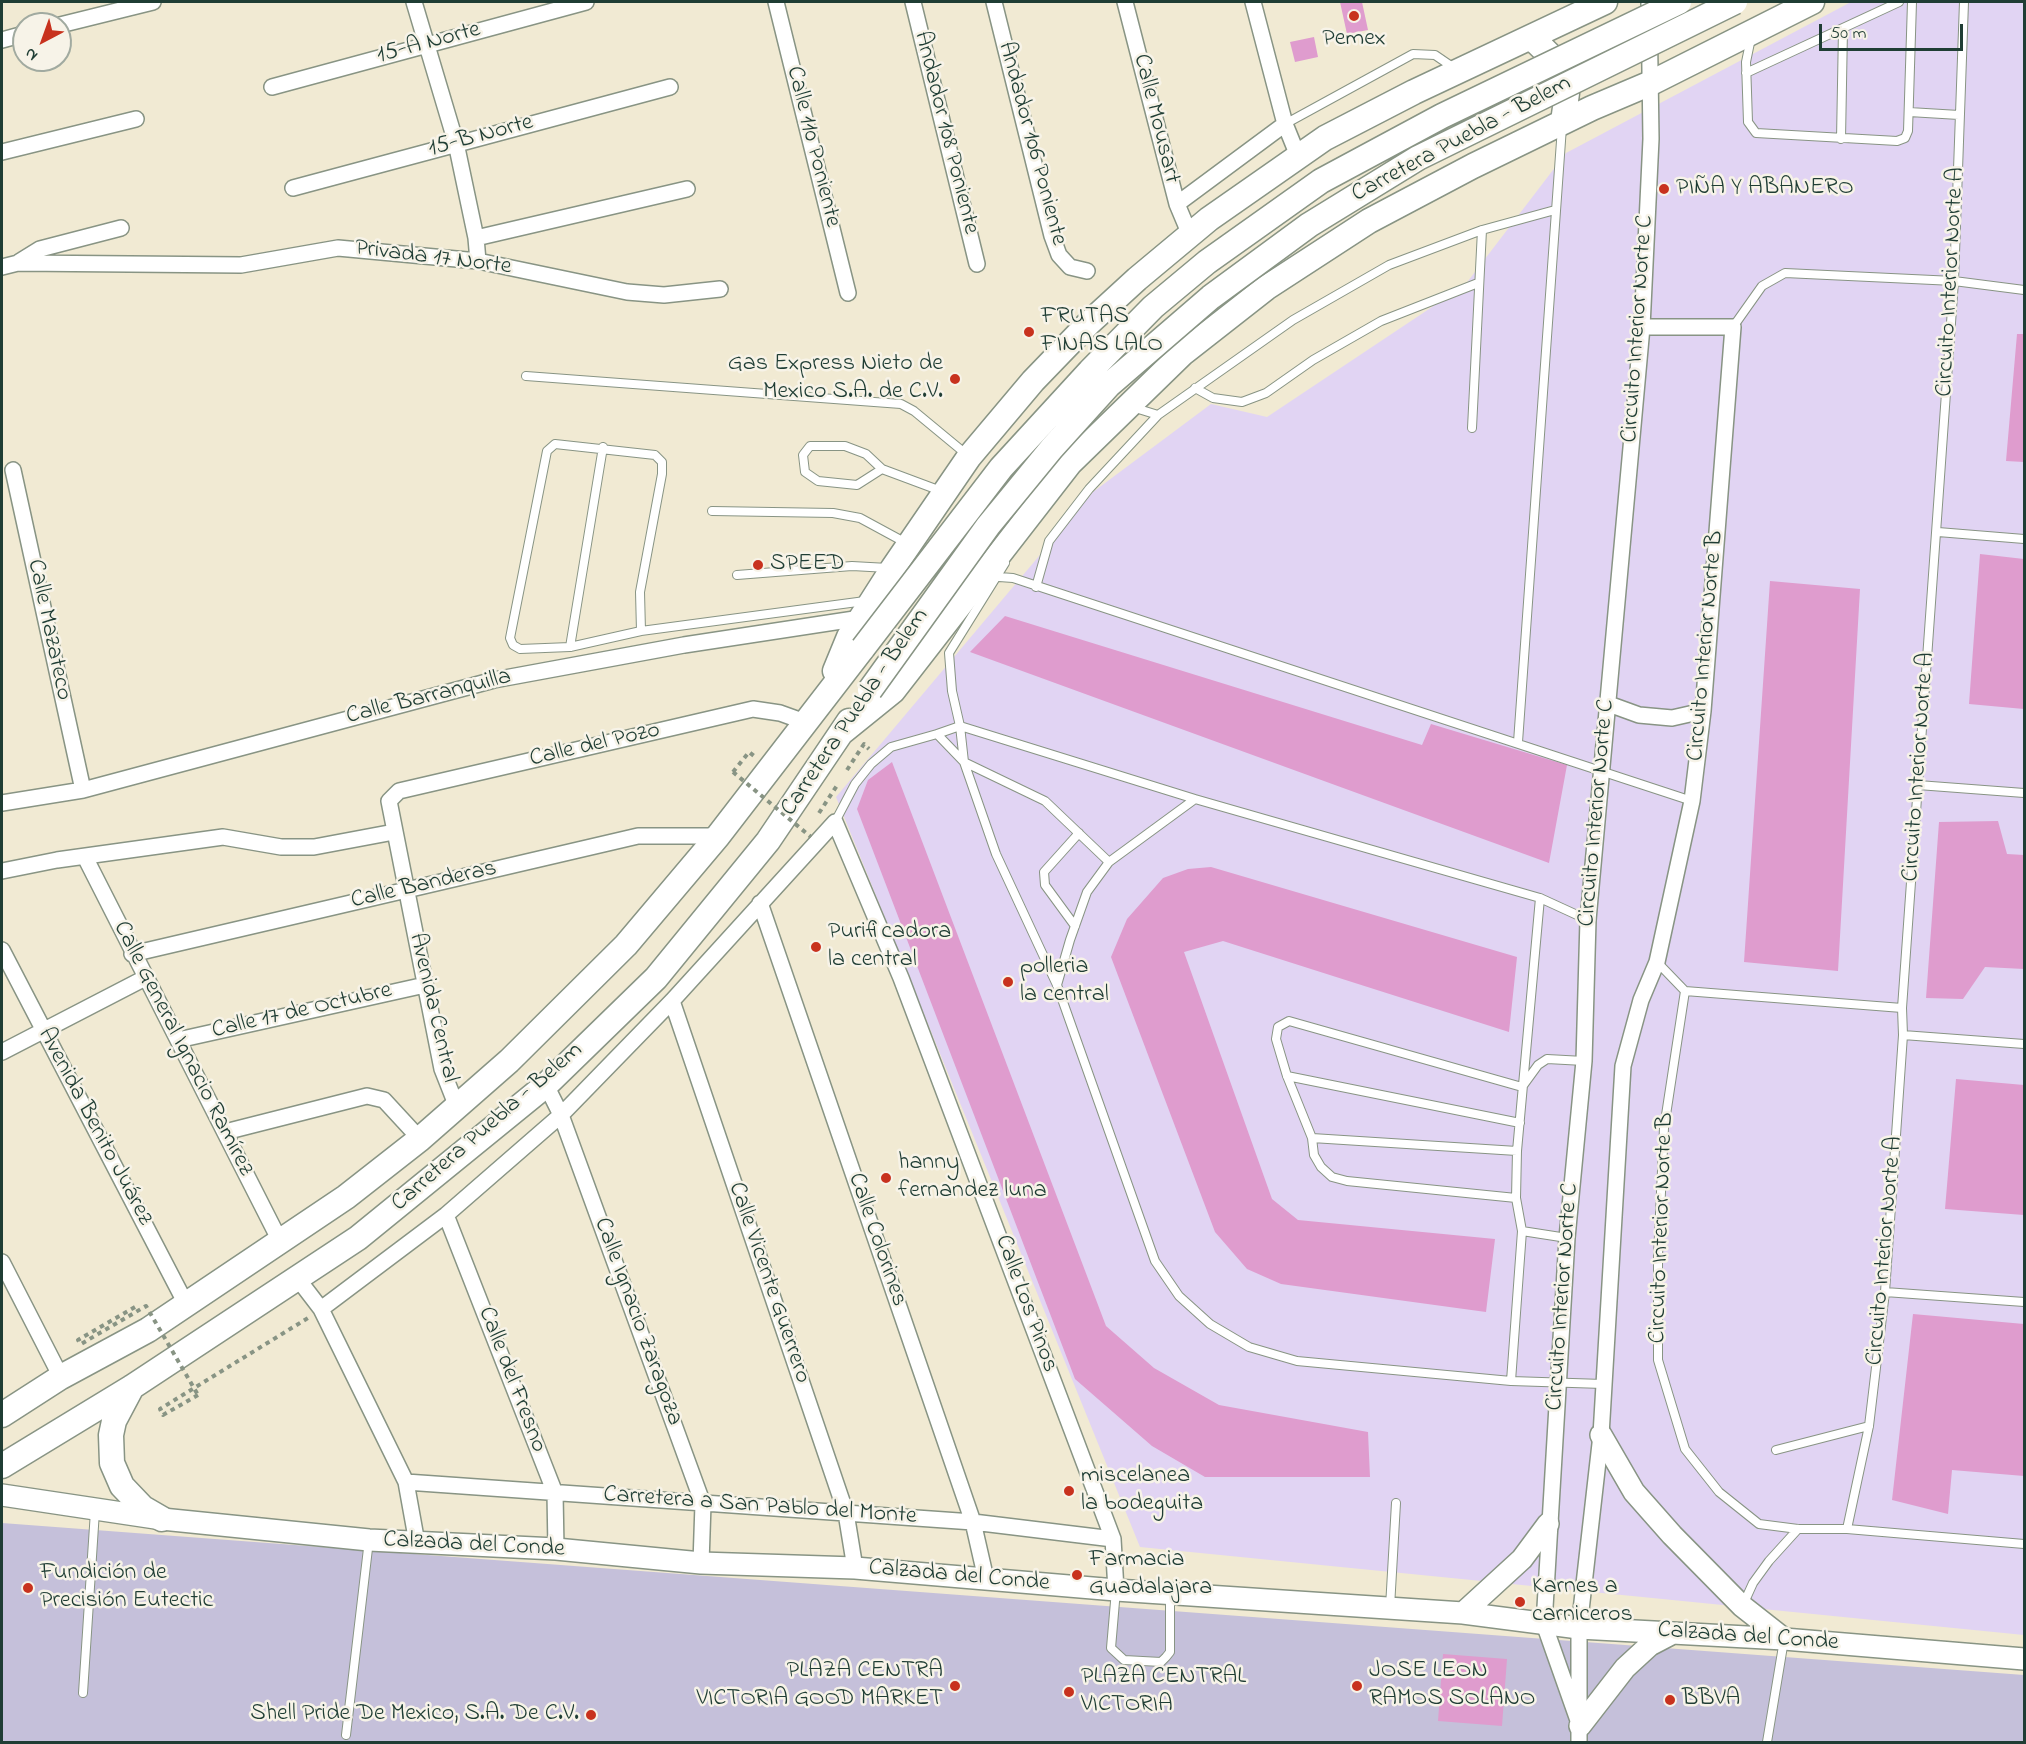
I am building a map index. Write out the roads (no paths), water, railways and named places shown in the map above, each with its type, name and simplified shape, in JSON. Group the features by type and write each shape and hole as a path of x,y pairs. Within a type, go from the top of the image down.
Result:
{"main road":[{"path":"825,695 849,637 969,457 1033,381 1089,322 1190,235 1325,138 1458,71 1605,2"},
{"name":"Carretera Puebla - Belem","path":"2,1414 61,1377 148,1330 346,1197 457,1107 571,1002 626,945 718,836 1001,468 1089,371 1153,307 1207,262 1321,182 1442,116 1679,2"},
{"path":"1734,2 1752,30"},
{"name":"Carretera Puebla - Belem","path":"2,1466 132,1387 358,1238 546,1085 656,978 768,842 870,690 988,526 1052,448 1109,386 1211,297 1310,225 1418,158 1734,2"},
{"path":"841,733 893,691 1070,463 1184,353 1276,282 1369,221 1473,166 1563,122 1651,83 1752,30 1812,2"},
{"path":"1531,37 1560,65 1565,78 1567,93 1563,122"},
{"path":"132,1387 114,1421 110,1442 112,1463 122,1486 143,1508 162,1519"}],"street":[{"path":"72,22 153,2"},
{"path":"414,2 456,143 476,238 478,261"},
{"name":"15-A Norte","path":"272,87 586,2"},
{"name":"Calle 110 Poniente","path":"776,2 848,293"},
{"name":"Andador 108 Poniente","path":"913,2 977,264"},
{"name":"Andador 106 Poniente","path":"994,2 1052,236 1059,255 1070,267 1088,271"},
{"name":"Calle Mousart","path":"1125,2 1177,204 1190,235"},
{"path":"1252,2 1286,124 1299,156"},
{"name":"Circuito Interior Norte C","path":"1544,1624 1548,1524 1567,1238 1584,1061 1588,920 1642,327 1651,83 1649,2"},
{"name":"15-B Norte","path":"293,188 670,87"},
{"path":"2,152 136,119"},
{"path":"1177,204 1286,124"},
{"path":"476,238 687,189"},
{"path":"18,262 40,249 121,228"},
{"name":"Privada 17 Norte","path":"2,267 18,262 241,265 338,248 373,249 478,261 627,292 664,295 720,289"},
{"path":"1642,327 1733,327"},
{"name":"Circuito Interior Norte B","path":"1657,962 1692,801 1702,711 1733,327"},
{"name":"Calle Mazateco","path":"13,470 83,790"},
{"name":"Calle Barranquilla","path":"2,803 83,790 494,680 867,609"},
{"path":"1606,703 1639,715 1672,718 1702,711"},
{"name":"Calle del Pozo","path":"388,801 399,791 753,710 780,713 805,722"},
{"name":"Avenida Central","path":"388,801 442,1069 457,1107"},
{"path":"321,1309 446,1215 561,1115 672,1000 835,822"},
{"name":"Calle Los Pinos","path":"835,822 917,1020 1113,1539 1116,1590"},
{"path":"2,871 223,837 281,847 314,847 394,832"},
{"name":"Calle Banderas","path":"132,954 638,836 718,836"},
{"name":"Calle General Ignacio Ramírez","path":"85,857 132,954 280,1241"},
{"name":"Calle Colorines","path":"760,903 974,1522 986,1579"},
{"name":"Avenida Benito Juárez","path":"2,950 186,1304"},
{"name":"Circuito Interior Norte C","path":"1579,1735 1579,1628 1601,1435 1623,1066 1641,1000 1657,962"},
{"path":"2,1052 145,978"},
{"name":"Calle 17 de Octubre","path":"178,1040 425,985"},
{"name":"Calle Vicente Guerrero","path":"672,1000 846,1513 855,1568"},
{"path":"592,1039 614,1060"},
{"name":"Calle Ignacio Zaragoza","path":"546,1085 561,1115 703,1504 701,1563"},
{"path":"225,1132 367,1096 384,1100 420,1139"},
{"name":"Calle del Fresno","path":"446,1215 555,1493 556,1549"},
{"path":"2,1262 61,1377"},
{"path":"298,1279 321,1309 406,1482 417,1543"},
{"path":"1601,1435 1634,1492 1672,1535 1742,1606 1784,1639"},
{"name":"Carretera a San Pablo del Monte","path":"406,1482 974,1522 1113,1539"},
{"name":"Calzada del Conde","path":"2,1495 95,1511 369,1540 556,1549 701,1563 855,1568 1170,1594 1463,1613 1579,1628 1784,1639 2025,1659"},
{"path":"1463,1613 1522,1558 1548,1524"},
{"path":"1544,1624 1579,1735"},
{"path":"1579,1735 1625,1668 1650,1645 1673,1633"}],"lane":[{"path":"1746,73 1899,2"},
{"path":"1752,30 1746,73 1748,123 1756,132 1897,141 1905,138 1908,131 1912,2"},
{"name":"Circuito Interior Norte A","path":"1847,1529 1869,1426 1886,1292 1903,1035 1902,1008 1938,532 1954,281 1964,2"},
{"path":"1841,139 1843,29"},
{"path":"1286,124 1413,54 1435,55 1458,71"},
{"path":"1909,112 1959,115"},
{"path":"1518,742 1563,122"},
{"path":"1036,587 1048,541 1089,489 1158,415 1195,388 1293,320 1389,265 1482,230 1555,210"},
{"path":"1472,428 1482,230"},
{"path":"1733,327 1762,286 1785,273 1954,281 2025,290"},
{"path":"1195,388 1213,398 1242,402 1266,393 1314,360 1381,321 1478,283"},
{"path":"526,376 901,404 914,411 969,457"},
{"path":"1128,406 1158,415"},
{"path":"641,631 640,592 662,474 662,462 655,455 603,447 555,444 547,451 510,638 513,645 520,649 570,647 641,631 867,609"},
{"path":"882,470 857,485 818,481 806,472 803,455 810,446 845,446 866,454 882,470 945,493"},
{"path":"570,647 603,447"},
{"path":"712,511 833,513 860,518 909,544"},
{"path":"1021,525 999,577 949,652 952,691 960,726 964,762 996,854 1057,985 1155,1261 1179,1296 1210,1324 1249,1347 1297,1360 1511,1381 1603,1384"},
{"path":"1938,532 2025,539"},
{"path":"737,575 852,567 893,568"},
{"path":"999,577 1012,578 1518,742 1692,801"},
{"path":"835,822 855,784 871,764 891,747 960,726 1195,799 1540,898 1588,920"},
{"path":"937,734 964,762 1045,801 1109,862"},
{"path":"1918,785 2025,793"},
{"path":"1057,985 1087,892 1109,862 1195,799"},
{"path":"1075,926 1045,885 1044,872 1079,833"},
{"path":"1511,1381 1522,1231 1516,1198 1517,1151 1540,898"},
{"path":"1657,962 1685,991 1902,1008"},
{"name":"Circuito Interior Norte B","path":"1685,991 1665,1128 1658,1256 1658,1360 1685,1449 1719,1492 1759,1524 1798,1529 1847,1529 2025,1544"},
{"path":"1516,1198 1332,1177 1321,1167 1314,1155 1312,1138 1287,1076 1276,1039 1278,1027 1289,1021 1522,1088"},
{"path":"1903,1035 2025,1044"},
{"path":"1522,1088 1538,1065 1547,1059 1584,1061"},
{"path":"1287,1076 1520,1123"},
{"path":"1312,1138 1517,1151"},
{"path":"1522,1231 1567,1238"},
{"path":"1886,1292 2025,1302"},
{"path":"1776,1450 1869,1426"},
{"path":"1390,1608 1396,1503"},
{"path":"83,1693 95,1511"},
{"path":"1742,1606 1758,1576 1798,1529"},
{"path":"346,1735 369,1540"},
{"path":"1116,1590 1111,1648 1124,1660 1161,1662 1166,1658 1170,1652 1170,1594"},
{"path":"1767,1743 1784,1639"}],"place":[{"name":"Pemex","path":"1354,16"},
{"name":"PIÑA Y ABANERO","path":"1664,189"},
{"name":"FRUTAS FINAS LALO","path":"1029,332"},
{"name":"Gas Express Nieto de Mexico S.A. de C.V.","path":"955,379"},
{"name":"SPEED","path":"758,565"},
{"name":"Purificadora la central","path":"816,947"},
{"name":"polleria la central","path":"1008,982"},
{"name":"hanny fernandez luna","path":"886,1178"},
{"name":"miscelanea la bodeguita","path":"1069,1491"},
{"name":"Farmacia Guadalajara","path":"1077,1575"},
{"name":"Fundición de Precisión Eutectic","path":"28,1588"},
{"name":"Karnes a carniceros","path":"1520,1602"},
{"name":"PLAZA CENTRA VICTORIA GOOD MARKET","path":"955,1686"},
{"name":"JOSE LEON RAMOS SOLANO","path":"1357,1686"},
{"name":"PLAZA CENTRAL VICTORIA","path":"1069,1692"},
{"name":"BBVA","path":"1670,1700"},
{"name":"Shell Pride De Mexico, S.A. De C.V.","path":"591,1715"}]}
